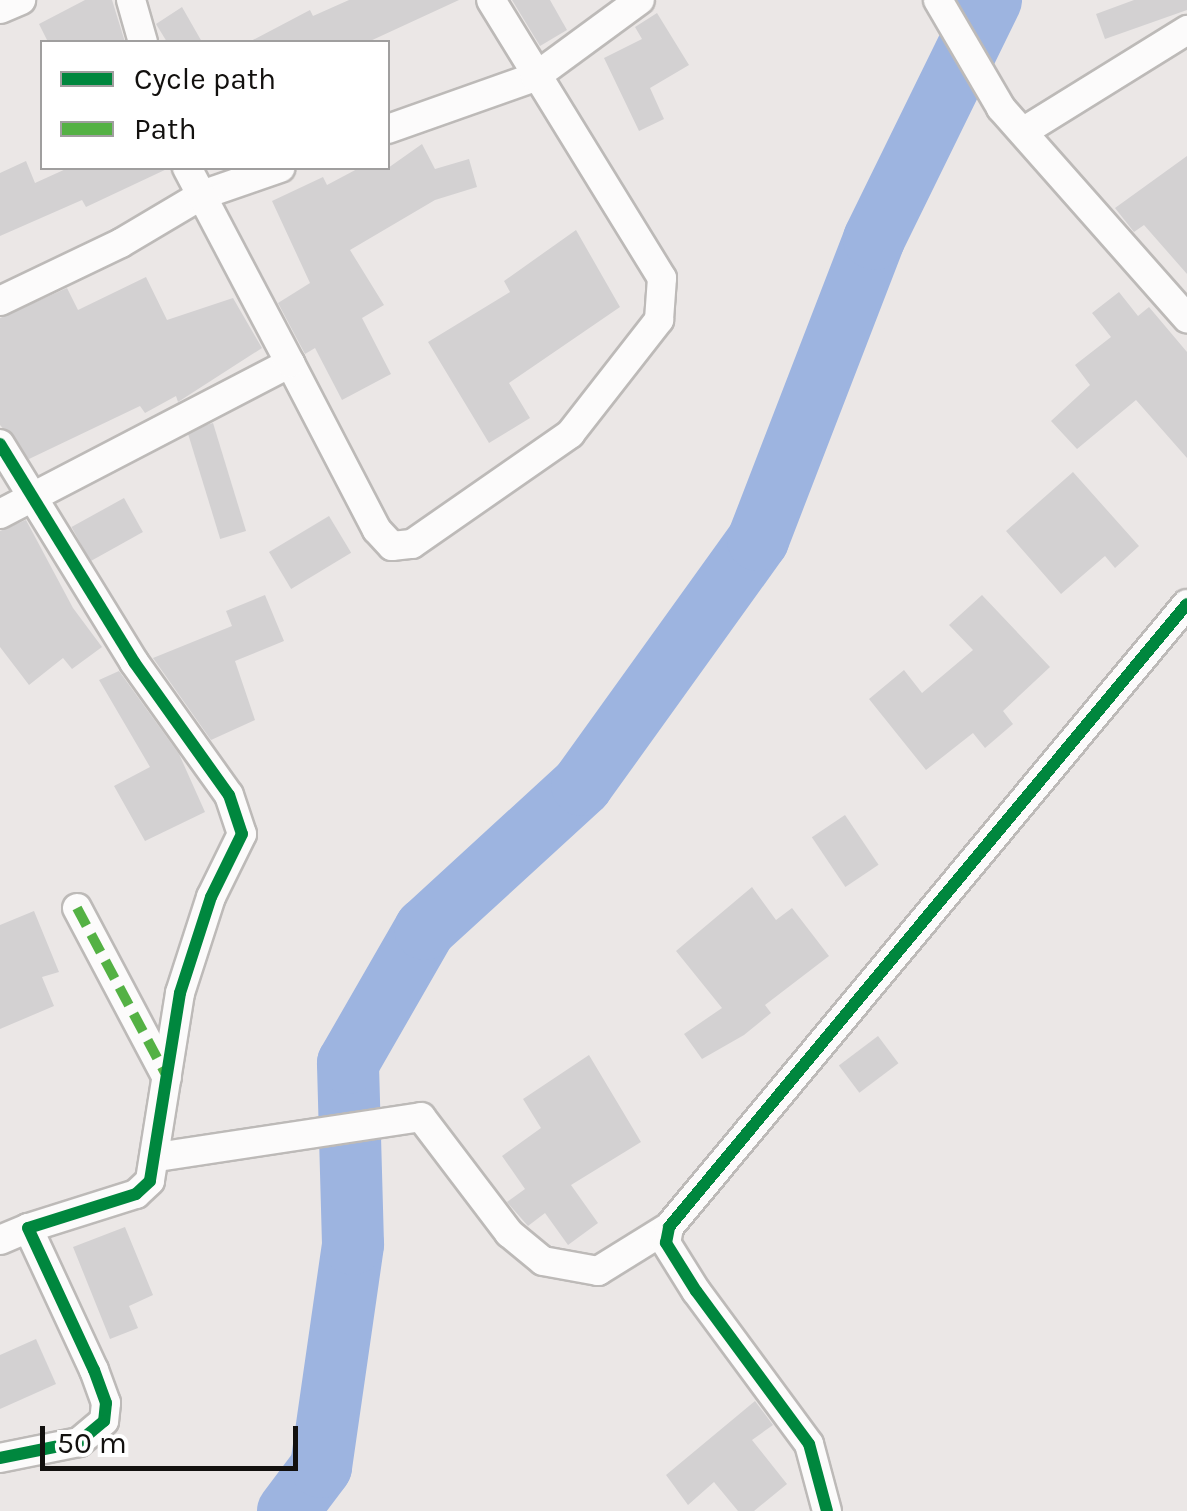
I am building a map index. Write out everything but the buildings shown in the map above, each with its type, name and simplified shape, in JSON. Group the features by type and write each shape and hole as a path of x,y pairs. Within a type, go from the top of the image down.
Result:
{"street":[{"path":"0,9 21,0"},
{"path":"132,0 143,40"},
{"path":"188,170 377,530 392,546 432,536 570,434 658,320 662,278 535,78 491,0"},
{"path":"390,128 535,78 640,0"},
{"path":"938,0 1002,108 1026,130 1187,318"},
{"path":"1026,130 1187,30"},
{"path":"0,300 121,243 202,194 274,170"},
{"path":"0,514 31,494 290,364"},
{"path":"0,444 242,820 238,852 211,898 180,993 150,1182 136,1194 0,1240"},
{"path":"156,1157 285,1134 421,1116 509,1234 542,1262 598,1270 669,1227 1187,604"},
{"path":"77,908 167,1078"},
{"path":"669,1227 666,1243 696,1291 809,1444 827,1511"},
{"path":"0,1458 79,1442 104,1421 106,1404 28,1228"}],"waterway":[{"path":"288,1511 321,1467 353,1244 348,1063 425,929 582,785 758,540 874,239 991,0"}],"marked path":[{"path":"77,908 165,1073"}],"cycle path":[{"path":"0,444 134,662 229,795 242,834 211,897 180,993 150,1181 136,1194 28,1228 94,1370 106,1403 104,1421 79,1442 0,1458"},
{"path":"827,1511 809,1444 696,1291 666,1243 669,1227 1187,604"}]}
